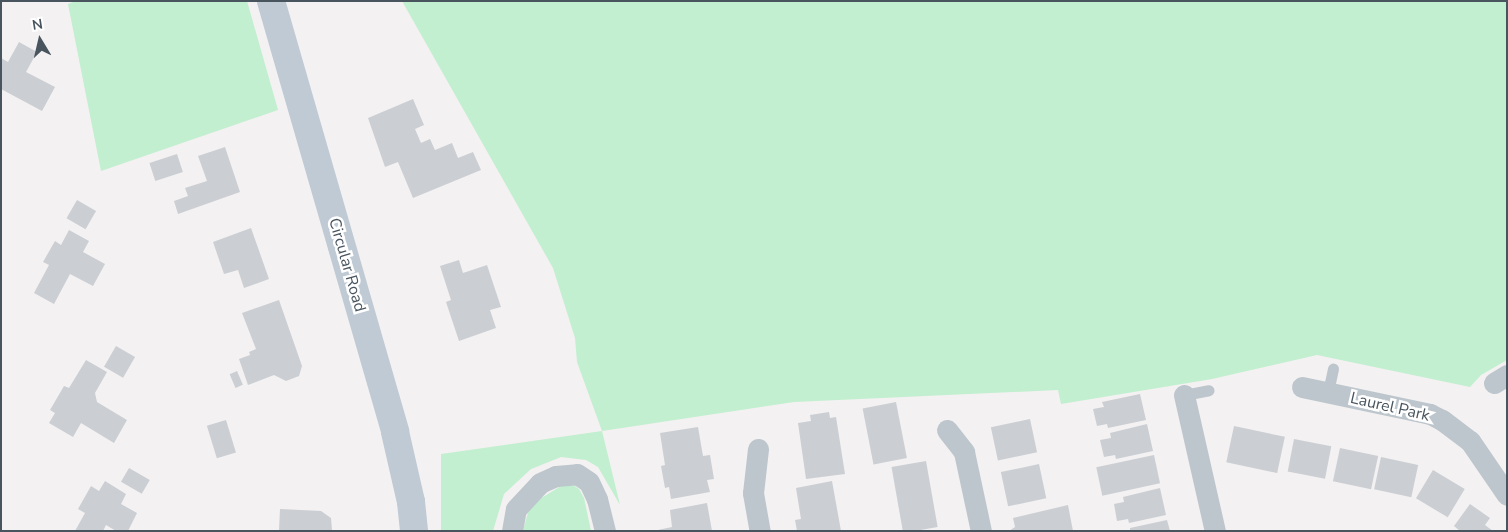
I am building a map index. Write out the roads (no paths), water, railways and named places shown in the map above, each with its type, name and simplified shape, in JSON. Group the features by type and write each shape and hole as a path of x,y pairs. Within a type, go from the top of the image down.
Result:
{"street":[{"name":"Circular Road","path":"271,1 398,441 412,502 414,531"},
{"name":"Laurel Park","path":"1302,388 1430,414 1452,426 1482,455 1507,495"},
{"path":"1184,394 1215,531"},
{"path":"948,430 964,452 980,531"},
{"path":"758,449 753,494 760,531"},
{"path":"512,531 516,509 540,483 556,476 577,474 589,482 597,499 604,531"}],"lane":[{"name":"Laurel Park","path":"1328,392 1333,369"},
{"path":"1184,394 1209,390"}]}
